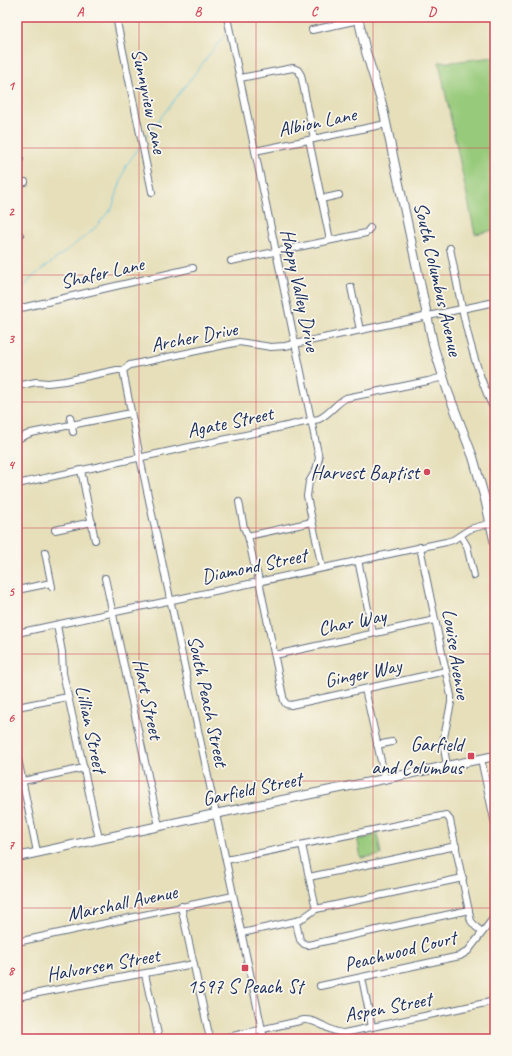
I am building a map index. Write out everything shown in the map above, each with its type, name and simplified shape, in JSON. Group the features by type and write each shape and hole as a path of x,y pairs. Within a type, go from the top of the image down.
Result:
{"main road":[{"name":"South Columbus Avenue","path":"358,19 366,52 380,96 427,316 443,377 473,457 493,522 495,544"},
{"name":"Garfield Street","path":"17,857 495,756"}],"street":[{"name":"Sunnyview Lane","path":"116,17 152,192"},
{"name":"Happy Valley Drive","path":"227,17 319,458 316,470 309,482 307,491 322,568"},
{"path":"312,30 358,19"},
{"path":"240,78 293,68 298,70 301,75 321,199 330,240"},
{"name":"Albion Lane","path":"255,151 386,124"},
{"path":"17,184 25,182"},
{"path":"321,199 339,195"},
{"path":"231,261 366,233 370,228"},
{"path":"450,248 470,345 482,385 495,412"},
{"name":"Shafer Lane","path":"17,309 193,268"},
{"path":"351,287 360,330"},
{"name":"Archer Drive","path":"17,386 36,382 60,382 123,370 130,365 239,342 271,347 295,344 495,302"},
{"name":"South Peach Street","path":"123,370 140,458 264,1039"},
{"name":"Agate Street","path":"17,484 312,421 326,416 346,398 428,382 443,377"},
{"path":"17,439 32,433 131,413"},
{"path":"70,417 73,432"},
{"path":"81,470 95,540"},
{"path":"239,502 244,528 248,536 259,581 275,655"},
{"path":"55,530 92,522"},
{"path":"248,536 312,522"},
{"name":"Diamond Street","path":"17,633 446,542 460,536 470,529 493,522"},
{"path":"460,536 467,546 474,576"},
{"name":"Louise Avenue","path":"420,547 452,700 443,742 448,766"},
{"path":"17,590 52,585 45,552"},
{"path":"358,560 373,633"},
{"name":"Hart Street","path":"105,578 158,826"},
{"name":"Char Way","path":"275,655 435,620"},
{"name":"Lillian Street","path":"57,625 64,662 63,673 99,839"},
{"name":"Ginger Way","path":"275,655 284,701 286,704 290,705 446,671"},
{"path":"365,689 385,779"},
{"path":"17,707 68,697"},
{"path":"377,745 392,742"},
{"path":"17,754 37,852"},
{"path":"481,759 495,824"},
{"path":"23,781 84,768"},
{"path":"226,860 446,815 450,820 473,924 482,932"},
{"path":"302,845 316,909"},
{"path":"309,877 456,846"},
{"path":"242,933 296,922 316,909 462,878"},
{"name":"Marshall Avenue","path":"17,942 181,906 234,896"},
{"path":"181,906 210,1039"},
{"path":"296,922 300,940 304,944 308,945 469,910"},
{"name":"Peachwood Court","path":"320,986 460,956 468,952 495,916"},
{"name":"Halvorsen Street","path":"17,997 194,964"},
{"path":"145,974 159,1039"},
{"path":"362,978 372,1027"},
{"name":"Aspen Street","path":"219,1039 310,1020 340,1033 495,1001"}],"green space":[{"path":"495,57 495,230 475,234 439,62"},
{"path":"377,832 381,855 361,858 357,836 361,835 362,839 373,836 372,833"}],"waterway":[{"path":"144,139 227,32"},
{"path":"17,297 31,278 93,230 112,208 126,166 139,147"}],"place":[{"name":"Harvest Baptist","path":"427,472"},
{"name":"Garfield and Columbus","path":"471,756"},
{"name":"1597 S Peach St","path":"245,968"}]}
